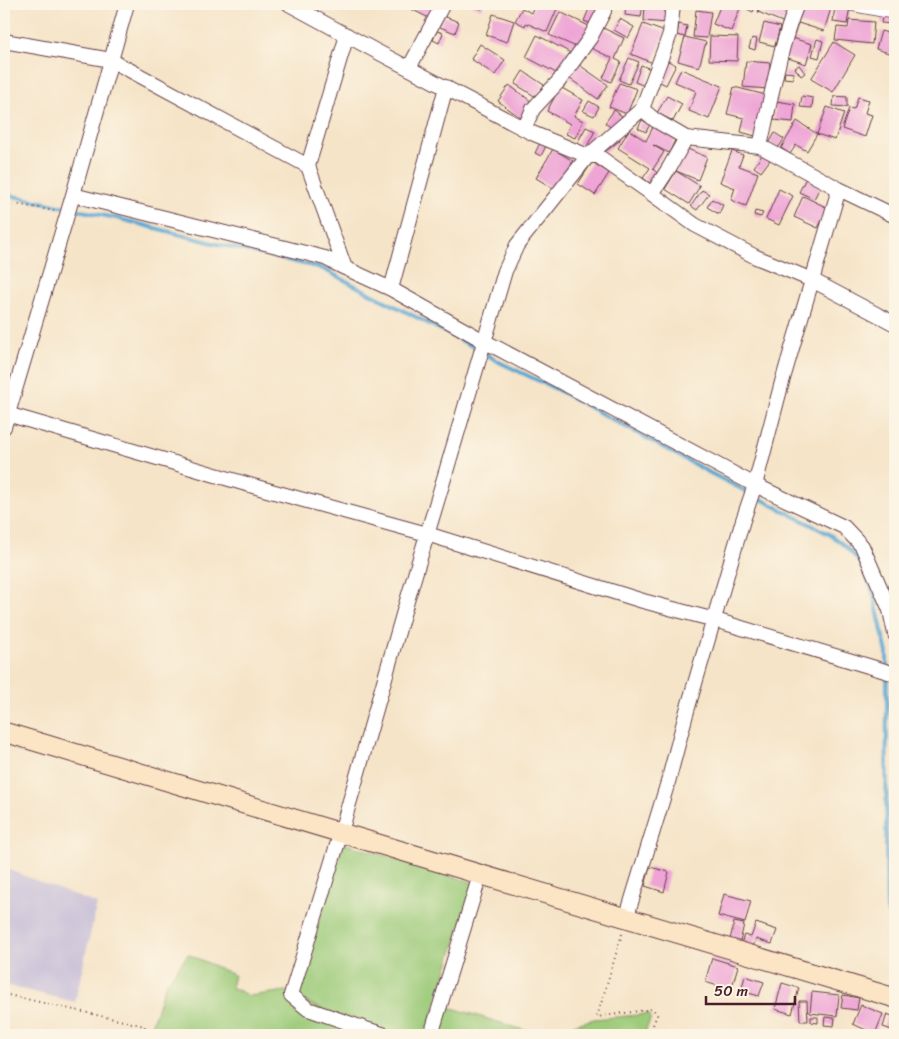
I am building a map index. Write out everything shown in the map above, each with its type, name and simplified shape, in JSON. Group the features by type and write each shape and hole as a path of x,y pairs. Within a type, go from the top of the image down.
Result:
{"street":[{"path":"127,4 6,421 427,534 895,674"},
{"path":"289,4 524,129 588,156 598,156 695,225 756,257 812,280 895,324"},
{"path":"410,68 443,4"},
{"path":"524,129 533,108 559,80 590,38 604,10 604,4"},
{"path":"385,1035 368,1033 308,1009 291,995 341,832 505,270 517,245 588,156 642,109 670,34 673,4"},
{"path":"760,146 789,23 797,4"},
{"path":"853,4 895,12"},
{"path":"345,268 308,166 347,35"},
{"path":"4,41 111,60 308,166"},
{"path":"391,289 446,87"},
{"path":"642,109 655,120 686,138 760,146 839,189 895,216"},
{"path":"652,194 686,138"},
{"path":"626,919 668,782 743,520 755,485 782,382 839,189"},
{"path":"73,195 325,258 391,289 484,341 755,485 844,527 862,546 890,610 895,634"},
{"path":"4,732 895,998"},
{"path":"431,1035 480,875"}],"path":[{"path":"4,202 67,213"},
{"path":"626,919 597,1017 654,1009 657,1015 648,1035"},
{"path":"4,994 145,1026 143,1035"}],"shaded area":[{"path":"4,868 97,904 75,1002 4,985"}],"green space":[{"path":"343,843 474,883 426,1035 397,1035 310,1006 296,994"},
{"path":"188,954 234,975 231,987 249,996 286,991 373,1035 148,1035 165,985"},
{"path":"446,1006 540,1035 435,1035"},
{"path":"649,1014 651,1017 644,1035 540,1035 594,1019"}],"building":[{"path":"413,4 429,4 435,7 429,18 411,9"},
{"path":"468,4 483,4 482,9"},
{"path":"535,4 559,4 547,32 526,23 525,26 515,21 522,8 531,13"},
{"path":"591,4 600,4 592,24 584,21"},
{"path":"626,4 643,4 641,17 625,15"},
{"path":"645,4 669,4 667,23 644,21"},
{"path":"721,4 756,4 753,12 741,6 731,31 713,24"},
{"path":"761,4 792,4 785,23 758,12"},
{"path":"803,4 832,5 824,31 798,23"},
{"path":"835,5 850,7 847,24 833,22"},
{"path":"696,10 711,12 707,38 693,37"},
{"path":"560,12 591,27 581,49 549,35"},
{"path":"493,14 514,21 507,42 486,35"},
{"path":"883,14 893,15 892,24 881,23"},
{"path":"443,16 459,22 455,33 440,27"},
{"path":"620,19 634,27 628,38 614,30"},
{"path":"849,20 874,22 872,44 835,40 837,27 848,28"},
{"path":"764,23 780,27 775,46 759,42"},
{"path":"643,24 665,32 653,63 631,54"},
{"path":"679,24 687,26 685,37 677,35"},
{"path":"601,27 624,38 615,59 621,62 611,82 603,78 612,58 591,48"},
{"path":"437,31 443,33 439,43 433,40"},
{"path":"881,31 895,35 895,55 876,49"},
{"path":"537,35 571,53 560,75 526,57"},
{"path":"710,36 738,37 737,61 709,60"},
{"path":"685,37 706,42 699,67 678,61"},
{"path":"752,38 757,39 755,50 749,48"},
{"path":"792,38 812,44 806,64 785,57"},
{"path":"817,39 823,41 819,58 812,56"},
{"path":"834,42 855,55 833,92 811,79"},
{"path":"480,44 505,60 495,75 471,59"},
{"path":"629,58 639,62 629,84 619,80"},
{"path":"668,61 676,65 666,85 658,81"},
{"path":"746,61 770,63 768,89 743,87"},
{"path":"578,64 608,85 598,99 569,78"},
{"path":"641,65 651,69 645,86 635,82"},
{"path":"799,65 805,73 801,76 795,68"},
{"path":"681,69 722,86 709,119 689,111 696,91 675,82"},
{"path":"523,71 544,85 536,97 515,84"},
{"path":"785,72 794,73 793,79 784,78"},
{"path":"619,83 637,89 627,114 609,107"},
{"path":"509,85 532,102 521,118 498,101"},
{"path":"560,87 583,100 574,116 583,121 575,138 566,134 570,124 547,111"},
{"path":"734,87 766,95 755,136 741,132 744,118 727,114"},
{"path":"667,96 682,104 673,121 657,113"},
{"path":"802,96 813,98 812,108 800,107"},
{"path":"834,96 847,97 847,107 833,106"},
{"path":"858,97 869,100 865,113 872,115 865,137 842,129 849,108 854,109"},
{"path":"589,101 599,107 594,116 583,111"},
{"path":"776,101 795,104 793,122 774,120"},
{"path":"827,107 844,113 835,140 817,134"},
{"path":"614,110 622,116 613,129 605,123"},
{"path":"642,120 650,124 646,132 638,128"},
{"path":"797,121 817,134 807,151 796,145 790,154 781,148"},
{"path":"586,127 595,131 586,148 577,143"},
{"path":"653,127 676,138 669,153 653,145 664,152 653,169 658,174 651,184 643,178 650,168 618,148 629,130 646,141"},
{"path":"775,133 784,139 778,148 769,143"},
{"path":"618,137 620,140 605,152 603,150"},
{"path":"540,143 546,146 541,156 535,153"},
{"path":"685,148 707,157 698,180 676,171"},
{"path":"553,149 573,161 556,190 536,178"},
{"path":"732,151 743,155 739,166 758,173 746,206 731,200 735,188 720,182"},
{"path":"762,155 770,160 761,172 754,167"},
{"path":"592,162 609,173 595,195 578,184"},
{"path":"676,171 700,186 689,204 665,189"},
{"path":"806,178 821,185 814,199 799,192"},
{"path":"779,189 793,196 779,225 766,219"},
{"path":"702,190 709,194 697,210 691,206"},
{"path":"803,196 828,208 818,228 794,217"},
{"path":"712,199 723,205 719,214 707,207"},
{"path":"755,211 763,213 761,217 754,215"},
{"path":"650,867 669,872 664,892 645,886"},
{"path":"724,894 751,901 745,923 718,916"},
{"path":"734,922 744,924 740,942 730,940"},
{"path":"756,923 777,930 772,944 756,939 753,947 741,944 744,935 751,937"},
{"path":"712,958 738,966 731,990 705,982"},
{"path":"745,976 764,982 759,996 741,991"},
{"path":"782,983 799,988 792,1014 775,1009"},
{"path":"812,992 839,995 837,1016 810,1013"},
{"path":"843,995 859,998 857,1010 841,1008"},
{"path":"799,1001 807,1001 808,1021 800,1021"},
{"path":"861,1005 883,1014 875,1034 853,1024"},
{"path":"887,1014 895,1017 895,1031 883,1027"},
{"path":"811,1017 818,1017 818,1023 811,1022"},
{"path":"825,1017 835,1018 834,1026 824,1025"}],"waterway":[{"path":"4,194 120,219 321,268 478,349"},
{"path":"484,353 558,390 712,474 829,534 845,546 861,563 874,596 887,653 887,669"},
{"path":"887,676 887,910 895,930"}]}
